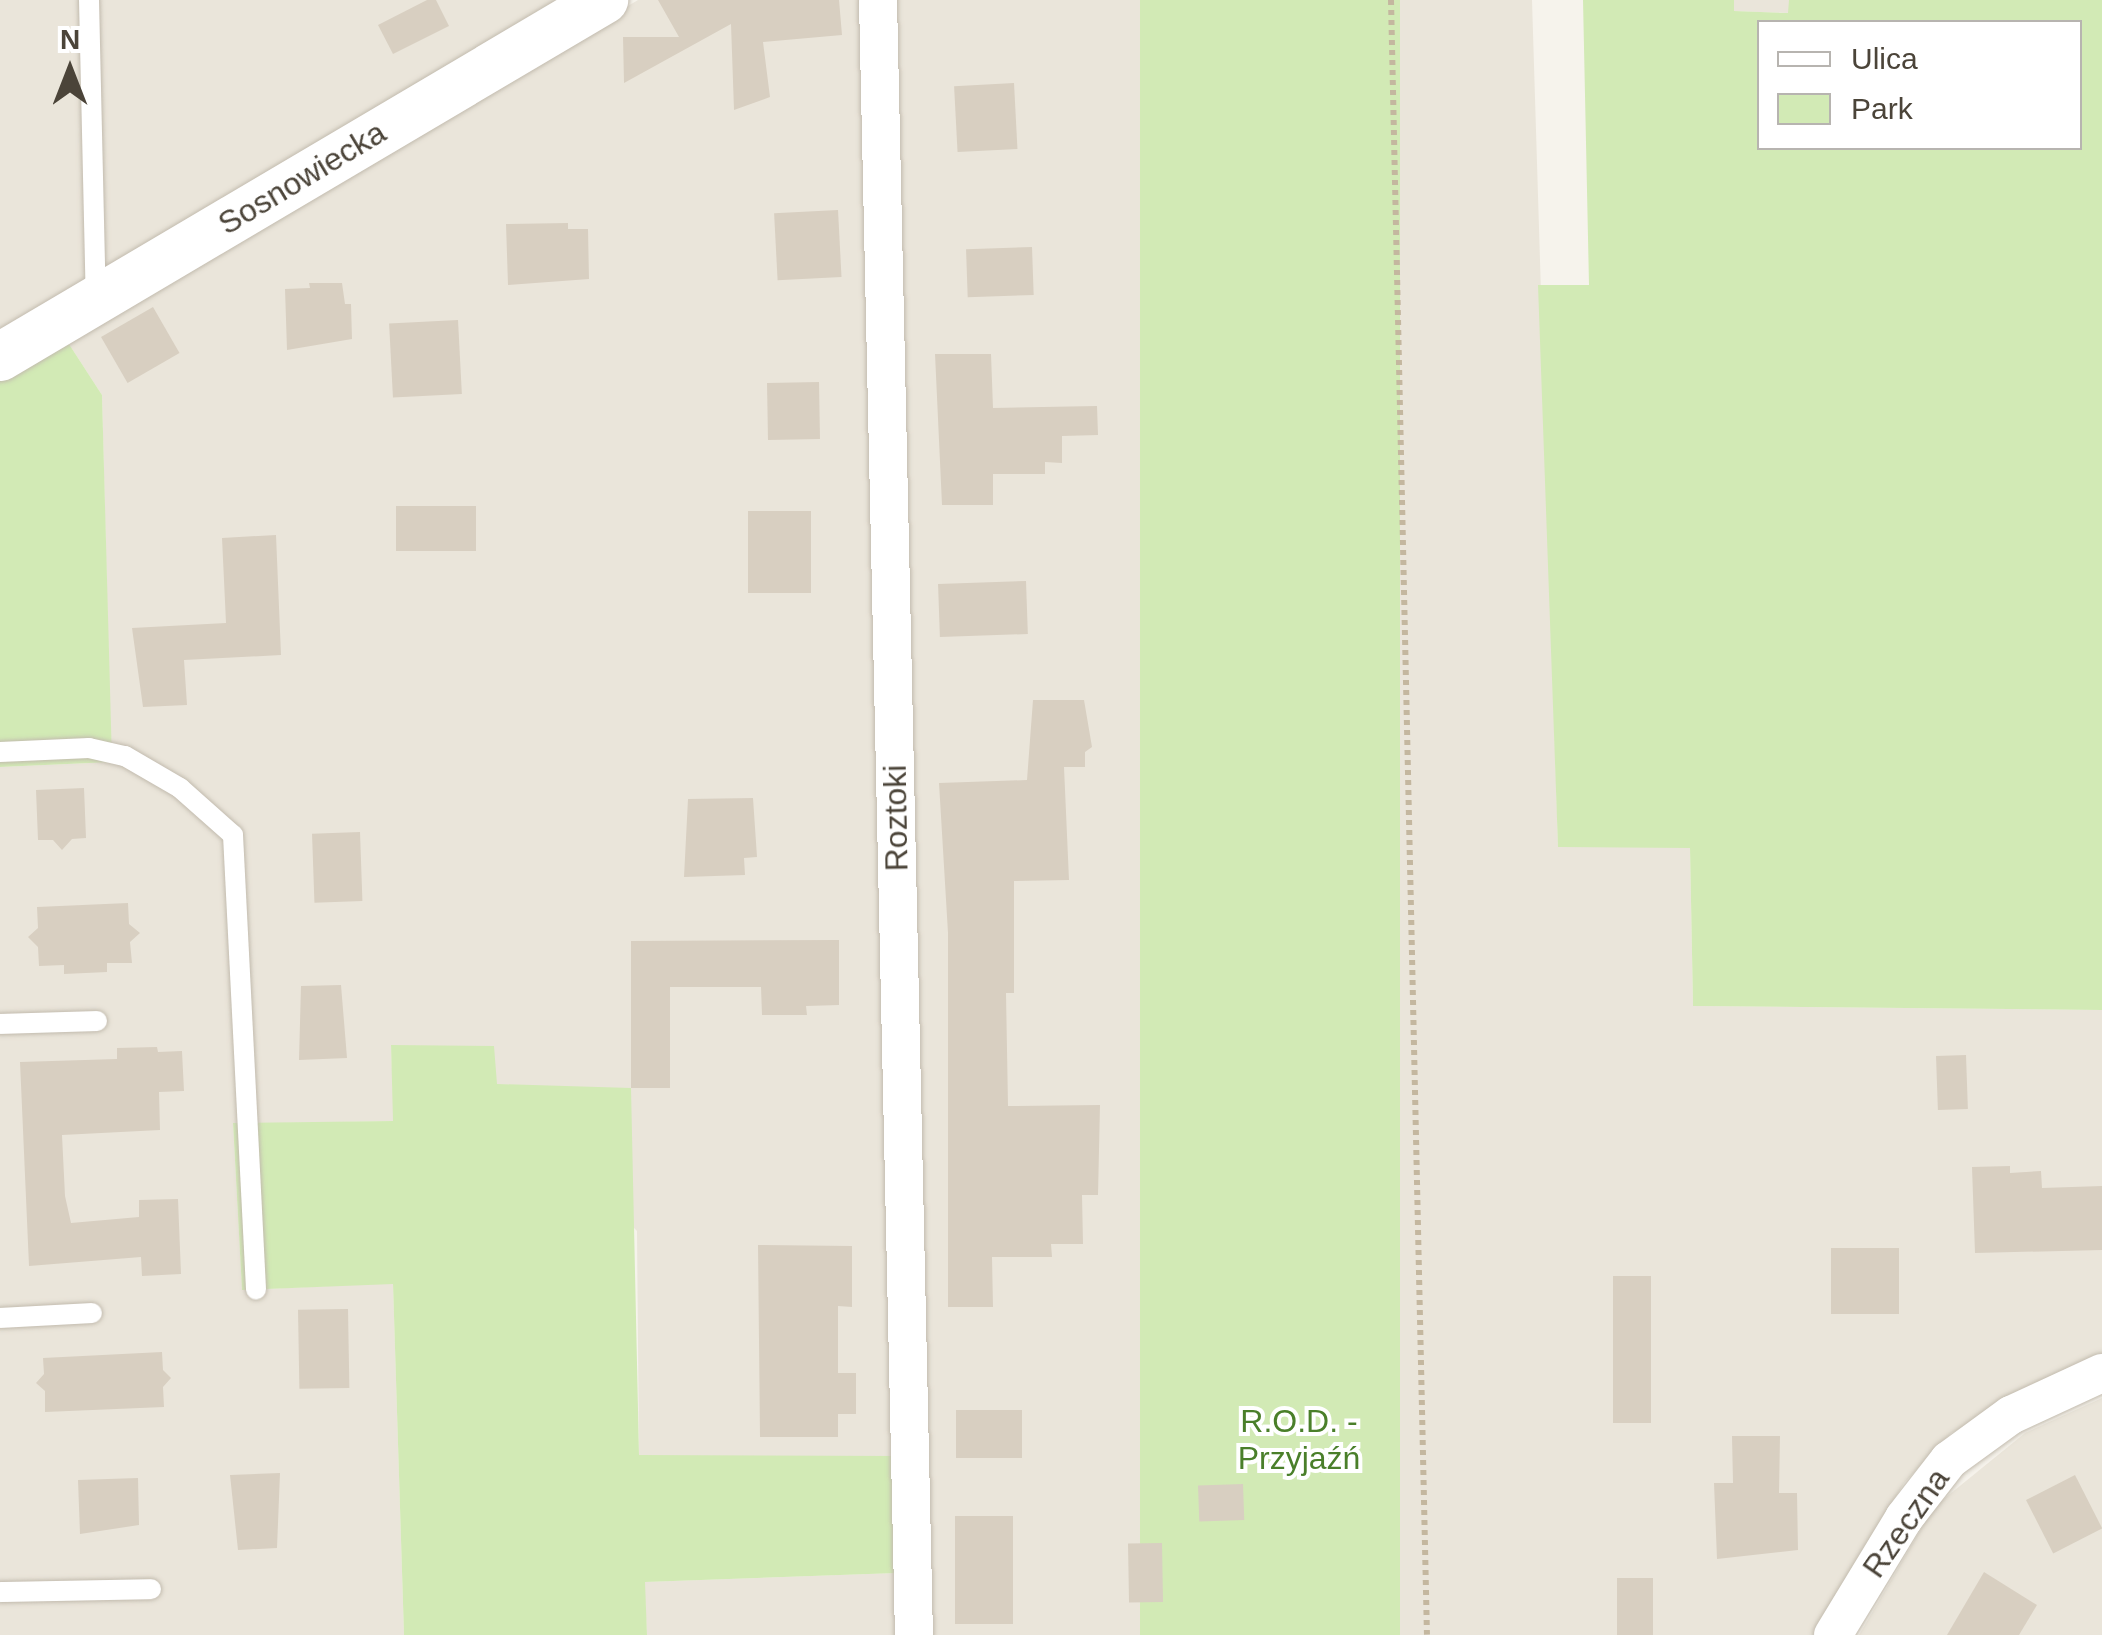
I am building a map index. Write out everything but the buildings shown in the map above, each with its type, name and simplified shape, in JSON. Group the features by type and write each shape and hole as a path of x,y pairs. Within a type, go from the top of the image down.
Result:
{"street":[{"name":"Sosnowiecka","path":"0,357 604,0"},
{"name":"Roztoki","path":"878,0 914,1635"},
{"name":"Rzeczna","path":"1833,1635 1916,1498 1948,1460 2010,1416 2102,1373"}],"lane":[{"path":"89,0 96,300"},
{"path":"0,752 89,748 125,756 180,788 233,835 256,1289"},
{"path":"0,1024 97,1021"},
{"path":"0,1318 92,1313"},
{"path":"0,1592 151,1589"}],"path":[{"path":"1391,0 1428,1635"}],"shaded area":[{"path":"0,0 556,0 0,333"},
{"path":"638,0 1532,0 1558,846 1690,847 1693,1006 2102,1010 2102,1357 1951,1433 1904,1483 1813,1635 647,1635 644,1582 896,1573 898,1456 639,1456 637,1231 496,1084 391,1045 394,1121 233,1124 242,1290 393,1283 404,1635 0,1635 0,767 111,762 102,395 67,341"},
{"path":"1734,0 1799,0 1789,1 1789,13 1734,11"},
{"path":"2102,1398 2102,1635 1859,1635 1934,1507 2025,1433"}],"green space":[{"name":"R.O.D. - Przyjaźń","path":"1140,0 1400,0 1400,1635 1140,1635"},
{"path":"1583,0 1734,0 1734,11 1788,13 1789,0 2102,0 2102,1010 1693,1006 1690,848 1558,847 1538,285 1589,285"},
{"path":"67,341 102,395 112,762 0,767 0,380"},
{"path":"391,1045 494,1046 497,1084 631,1088 639,1455 898,1456 897,1573 645,1582 647,1635 404,1635 393,1284 242,1290 233,1123 393,1121"}]}
